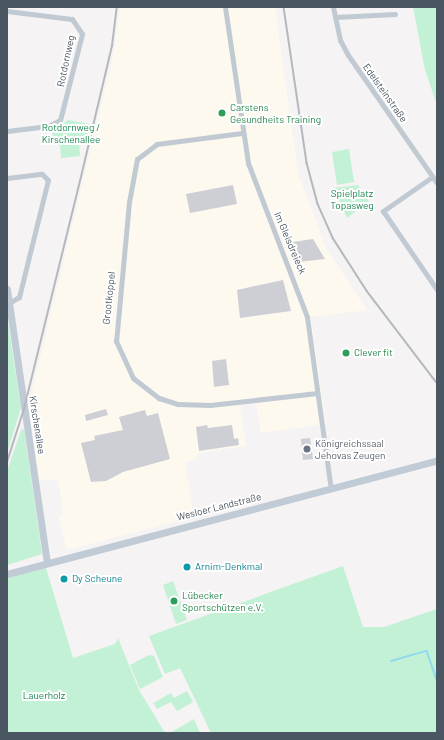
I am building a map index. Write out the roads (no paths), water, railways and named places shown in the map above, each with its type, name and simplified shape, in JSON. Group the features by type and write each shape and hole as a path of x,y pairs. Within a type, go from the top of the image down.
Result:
{"main road":[{"name":"Kirschenallee","path":"7,289 47,563"},
{"name":"Wesloer Landstraße","path":"7,574 437,460"}],"street":[{"name":"Im Gleisdreieck","path":"226,7 242,133 256,183 302,297 331,489"},
{"name":"Edelsteinstraße","path":"333,7 348,55 437,183"},
{"name":"Rotdornweg","path":"7,11 72,19 82,34 60,120 48,126 7,131"},
{"path":"335,17 395,14"},
{"name":"Grootkoppel","path":"242,133 157,144 145,151 134,164 114,325 116,341 134,378 159,398 178,404 210,405 317,393"},
{"path":"7,178 42,174 48,180 19,296 9,303"},
{"path":"432,177 383,211 437,290"}],"waterway":[{"path":"391,661 427,651 437,680"}],"railway":[{"path":"7,462 24,409 81,177 112,46 117,7"},
{"path":"284,7 307,163 318,204 333,238 367,291 437,383"}],"place":[{"name":"Carstens Gesundheits Training","path":"222,113"},
{"name":"Clever fit","path":"346,353"},
{"name":"Königreichssaal Jehovas Zeugen","path":"307,449"},
{"name":"Arnim-Denkmal","path":"187,567"},
{"name":"Dy Scheune","path":"64,579"},
{"name":"Lübecker Sportschützen e.V.","path":"174,601"}],"park label":[{"name":"Rotdornweg / Kirschenallee","path":"71,132"},
{"name":"Spielplatz Topasweg","path":"352,198"},
{"name":"Lauerholz","path":"44,696"}]}
